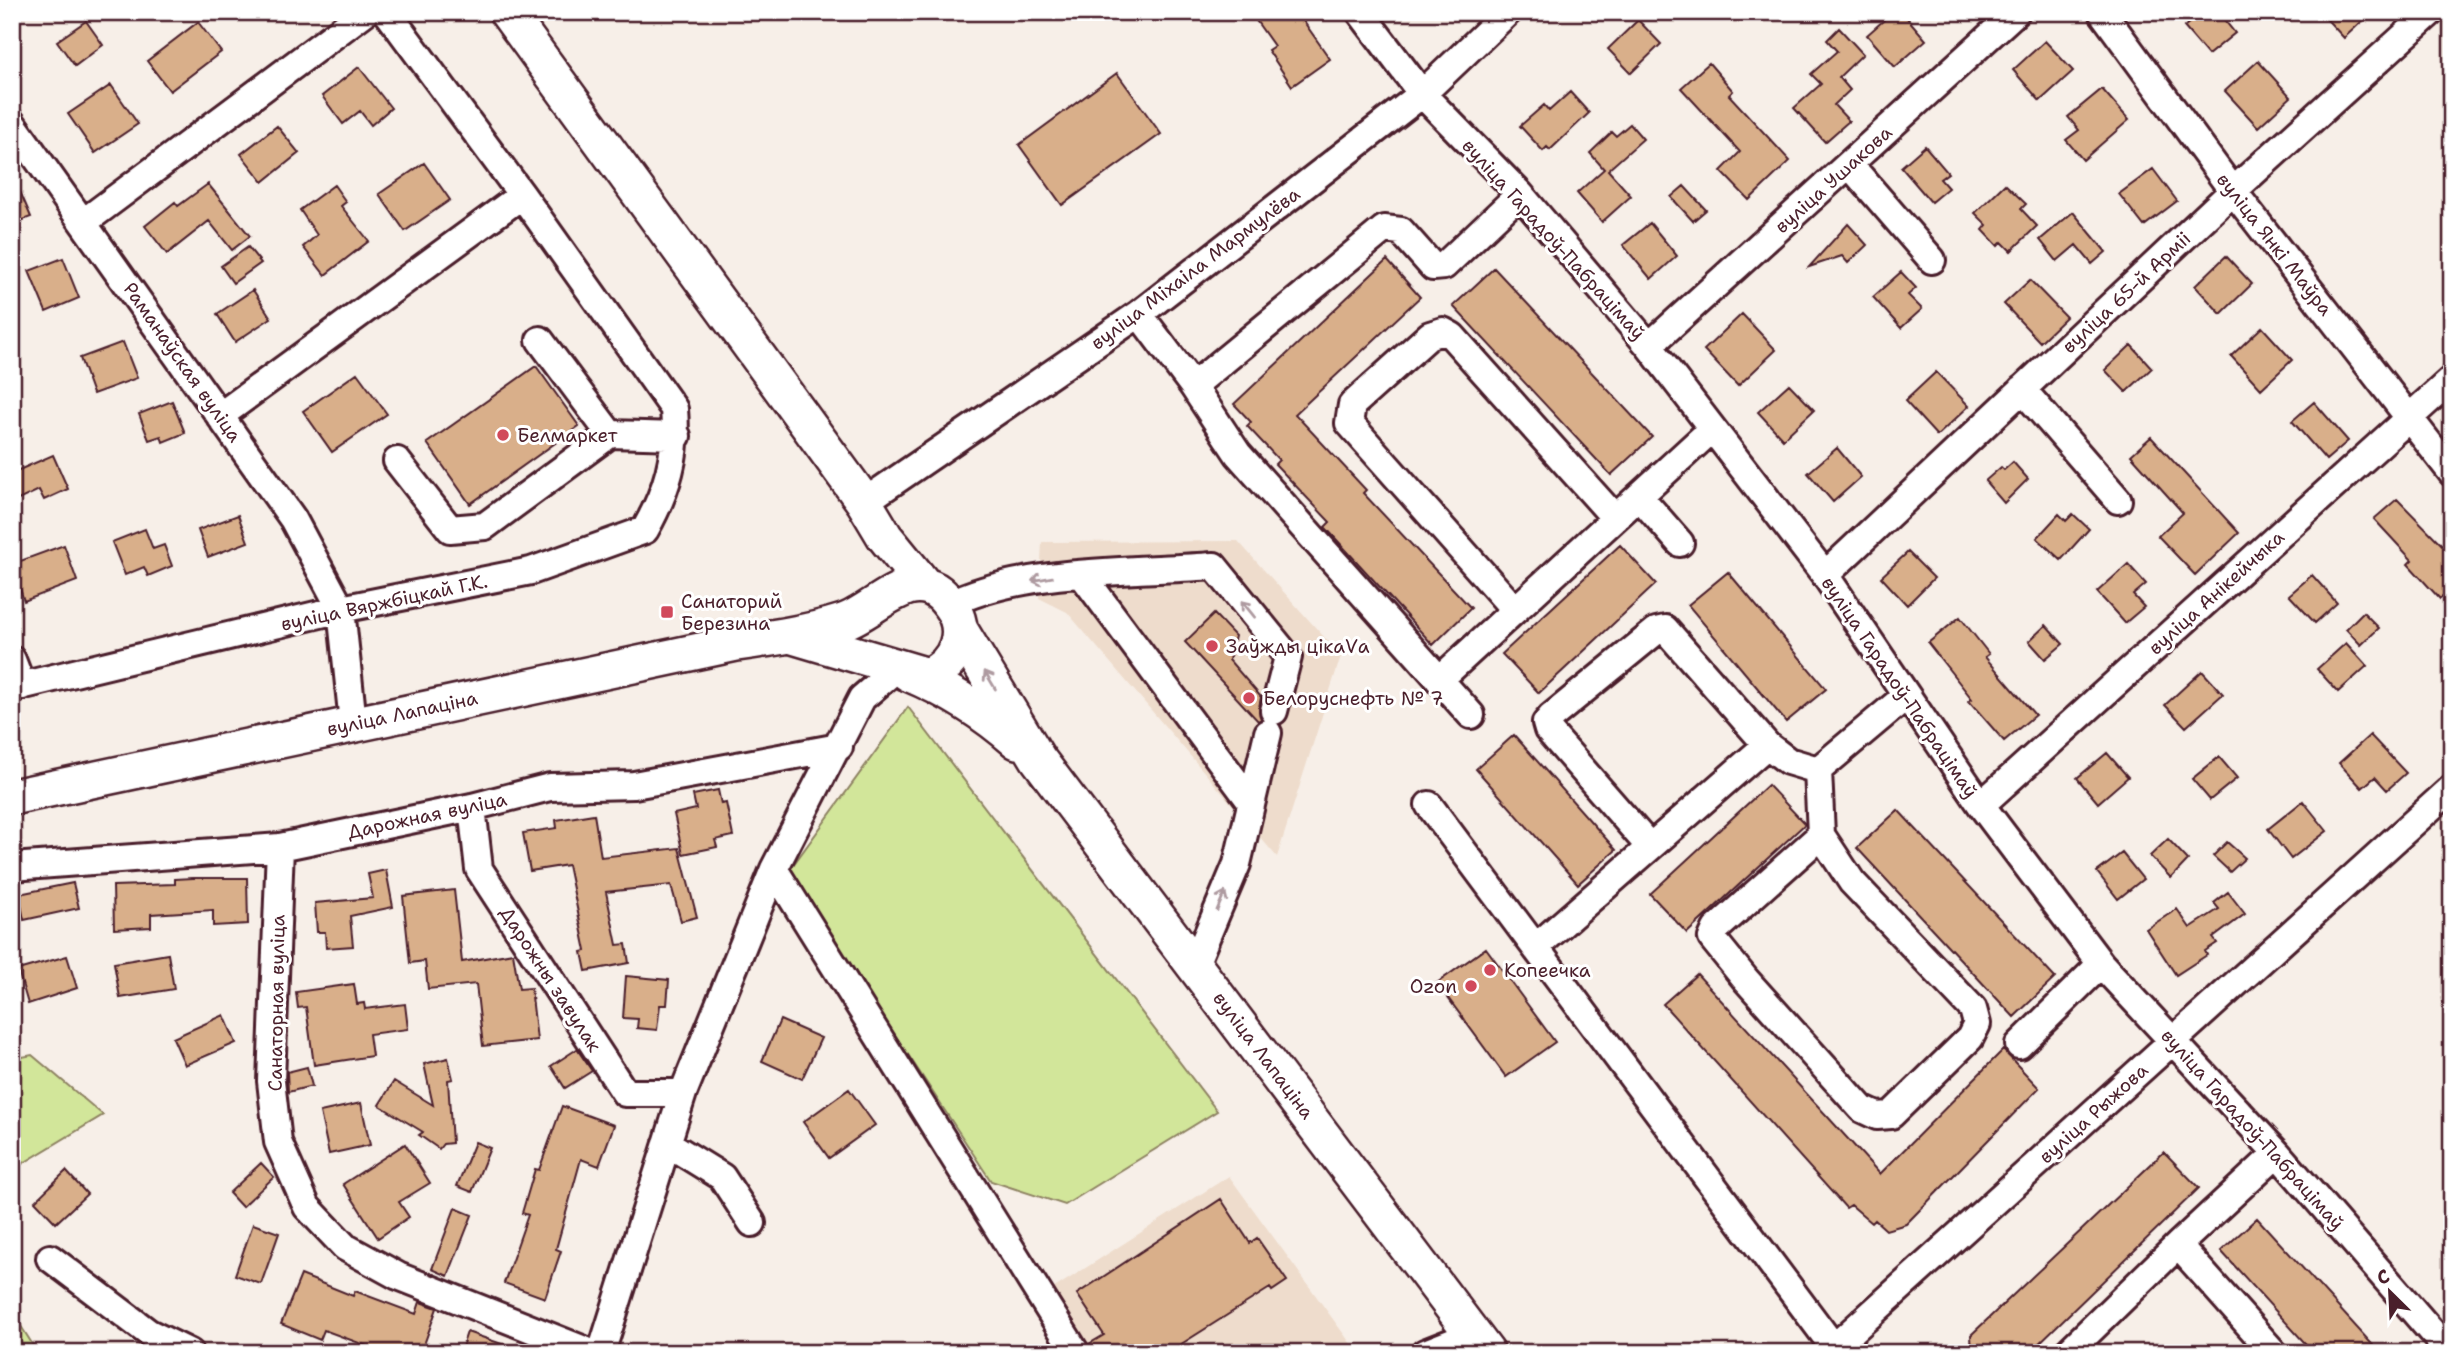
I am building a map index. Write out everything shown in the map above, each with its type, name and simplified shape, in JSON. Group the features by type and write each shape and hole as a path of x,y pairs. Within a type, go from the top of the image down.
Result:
{"main road":[{"path":"507,12 864,502 885,537 945,607"},
{"path":"879,602 886,582 885,537"},
{"name":"вуліца Лапаціна","path":"12,797 737,643 793,636 846,621 899,589 945,607 1038,759 1480,1343"},
{"name":"вуліца Лапаціна","path":"879,602 868,624 869,644 877,655 897,668 948,690 992,719 1038,759"},
{"name":"вуліца Лапаціна","path":"793,636 920,676 939,671 955,653 945,607"}],"street":[{"path":"84,222 365,12"},
{"path":"387,12 522,195 674,409 677,436 610,434 485,526 450,528 397,461"},
{"name":"вуліца Гарадоў-Пабрацімаў","path":"1360,12 1422,94 1520,194 1649,346 1825,575 1981,805 2101,964 2277,1153 2450,1353"},
{"name":"вуліца Міхаіла Мармулёва","path":"864,502 1139,314 1422,94 1508,12"},
{"name":"вуліца Ушакова","path":"1649,346 2016,12"},
{"name":"вуліца Янкі Маўра","path":"2102,12 2233,191 2452,473"},
{"name":"вуліца 65-й Арміі","path":"1825,575 2233,191 2431,12"},
{"name":"Раманаўская вуліца","path":"12,123 293,519 341,609"},
{"path":"1849,164 1932,260"},
{"path":"1193,386 1384,229 1401,231 1433,267 1444,266 1520,194"},
{"path":"221,415 522,195"},
{"path":"1139,314 1193,386 1238,454 1471,715"},
{"path":"1515,610 1349,423 1352,405 1430,335 1443,331 1451,336 1615,518"},
{"path":"540,340 610,434"},
{"name":"вуліца Анікейчыка","path":"1981,805 2452,379"},
{"path":"2022,389 2118,500"},
{"path":"1439,680 1711,430"},
{"name":"вуліца Вяржбіцкай Г.К.","path":"12,660 17,687 341,609 531,571 645,530 664,496 677,436"},
{"path":"1639,496 1680,543"},
{"path":"945,607 975,592 1056,577 1214,566 1288,657 1237,864 1195,964"},
{"path":"1083,576 1251,802"},
{"path":"341,609 353,723"},
{"path":"1650,847 1548,730 1546,723 1656,631 1665,629 1767,745 1788,761 1818,770"},
{"path":"601,1353 683,1093 774,869 862,698 897,668"},
{"path":"1818,770 1906,696"},
{"path":"1536,947 1767,745"},
{"name":"Дарожная вуліца","path":"12,867 281,846 472,807 550,787 634,785 839,747"},
{"path":"1818,770 1821,835 1852,882 1973,1009 1977,1024 1970,1038 1891,1115 1877,1116 1862,1109 1746,980 1712,938 1716,929 1821,835"},
{"name":"вуліца Рыжова","path":"1833,1351 2452,788"},
{"path":"1429,805 1833,1351"},
{"name":"Дарожны завулак","path":"472,807 479,869 625,1093 683,1093"},
{"name":"Санаторная вуліца","path":"281,846 271,1081 278,1142 307,1207 345,1247 398,1276 592,1353"},
{"path":"774,869 1076,1353"},
{"path":"2019,1045 2101,964"},
{"path":"667,1143 722,1177 752,1223"},
{"path":"2067,1353 2277,1153"},
{"path":"2178,1245 2274,1353"},
{"path":"50,1258 149,1333 190,1353"},
{"path":"1425,1353 1480,1343"}],"shaded area":[{"path":"1238,541 1341,656 1277,857 1067,612 1039,598 1042,542"},
{"path":"1229,1176 1351,1344 1338,1353 1083,1353 1045,1294"}],"green space":[{"path":"908,707 1217,1111 1065,1205 991,1181 788,872"},
{"path":"32,1055 103,1115 12,1170 12,1059"},
{"path":"12,1312 38,1353 12,1353"}],"building":[{"path":"1250,12 1297,12 1330,59 1292,86 1268,50 1274,46"},
{"path":"1893,12 1902,12 1926,40 1895,67 1867,35"},
{"path":"2202,12 2218,12 2235,33 2208,55 2184,27"},
{"path":"2320,12 2372,12 2344,38"},
{"path":"1638,20 1661,44 1631,73 1608,49"},
{"path":"86,21 103,45 75,66 57,41"},
{"path":"198,22 221,52 170,91 147,61"},
{"path":"1839,28 1863,54 1839,77 1850,90 1834,105 1849,121 1825,142 1794,108 1821,84 1811,74 1837,51 1827,40"},
{"path":"2045,41 2073,71 2040,101 2013,70"},
{"path":"2258,61 2291,97 2258,127 2225,91"},
{"path":"1709,63 1733,91 1729,95 1790,161 1749,200 1721,171 1740,152 1681,88"},
{"path":"359,67 391,108 371,125 360,111 343,124 322,96"},
{"path":"1117,73 1161,134 1062,205 1019,145"},
{"path":"111,85 138,124 95,153 68,114"},
{"path":"2102,89 2129,120 2083,160 2066,140 2079,130 2068,117"},
{"path":"1570,92 1589,113 1550,150 1547,147 1543,151 1520,126 1544,105 1549,111"},
{"path":"1630,124 1643,139 1608,170 1631,196 1602,222 1577,193 1604,169 1590,153 1612,132 1616,136"},
{"path":"277,126 299,153 263,182 241,154"},
{"path":"1925,146 1948,173 1940,179 1948,188 1931,202 1901,167"},
{"path":"424,163 450,200 405,231 379,194"},
{"path":"2153,169 2177,201 2144,226 2119,194"},
{"path":"12,173 31,217 12,224"},
{"path":"208,184 250,236 232,250 209,221 167,254 145,226 175,202 178,206"},
{"path":"2005,184 2026,204 2021,209 2037,226 2011,251 2002,242 1998,246 1983,230 1987,225 1975,213"},
{"path":"334,185 346,202 341,206 369,241 325,275 303,247 317,235 300,210"},
{"path":"1684,186 1706,210 1693,221 1671,197"},
{"path":"2073,212 2106,252 2092,264 2076,245 2057,261 2040,240"},
{"path":"1650,223 1677,256 1651,279 1623,245"},
{"path":"1848,224 1867,245 1848,263 1842,256 1809,267"},
{"path":"248,247 261,263 233,283 221,266"},
{"path":"2226,256 2252,284 2221,314 2195,286"},
{"path":"63,258 79,298 46,312 29,271"},
{"path":"1387,260 1420,297 1295,414 1366,490 1363,493 1471,608 1433,645 1325,527 1330,522 1275,464 1279,460 1247,426 1251,422 1234,404"},
{"path":"1494,268 1652,437 1611,475 1453,306"},
{"path":"1901,272 1916,288 1908,295 1922,309 1901,328 1873,297"},
{"path":"2030,280 2066,317 2040,342 2004,304"},
{"path":"253,290 271,318 235,342 217,314"},
{"path":"1742,314 1776,350 1738,386 1704,350"},
{"path":"2262,327 2292,360 2261,389 2231,356"},
{"path":"123,342 137,378 93,394 80,358"},
{"path":"2131,345 2152,368 2126,392 2105,370"},
{"name":"Белмаркет","path":"536,366 579,426 470,504 427,443"},
{"path":"1936,372 1969,406 1937,436 1905,401"},
{"path":"357,373 387,414 332,452 303,411"},
{"path":"1789,384 1814,410 1783,439 1758,412"},
{"path":"172,401 185,433 163,442 161,436 149,440 139,414"},
{"path":"2314,402 2348,441 2326,460 2292,421"},
{"path":"2151,437 2239,533 2195,575 2158,536 2183,513 2131,455"},
{"path":"1837,448 1861,477 1833,502 1808,473"},
{"path":"53,455 68,489 44,500 39,490 12,503 12,473"},
{"path":"2013,462 2028,479 2004,503 1985,481 2001,467 2004,470"},
{"path":"2397,499 2452,555 2452,589 2440,599 2408,564 2412,560 2374,519"},
{"path":"2059,514 2066,521 2073,514 2089,529 2061,560 2037,538"},
{"path":"238,515 248,542 208,557 198,530"},
{"path":"145,529 153,549 164,545 172,566 148,576 144,567 125,575 112,542"},
{"path":"64,545 77,581 24,601 12,564"},
{"path":"1620,545 1656,584 1539,693 1502,654"},
{"path":"1908,552 1934,578 1907,605 1881,577"},
{"path":"2128,564 2146,584 2133,595 2144,607 2125,623 2097,592"},
{"path":"1728,572 1826,689 1786,722 1688,605"},
{"path":"2312,575 2337,603 2315,623 2289,595"},
{"path":"2363,612 2379,628 2361,645 2346,629"},
{"path":"1214,614 1235,636 1229,660 1261,697 1261,719 1258,721 1185,642"},
{"path":"1960,617 1989,654 1985,657 2035,715 2004,741 1969,701 1972,699 1928,643"},
{"path":"2046,625 2063,644 2045,659 2029,641"},
{"path":"2346,643 2367,666 2338,692 2317,669"},
{"path":"2202,671 2223,694 2186,727 2165,705"},
{"path":"1514,735 1616,850 1578,884 1476,769"},
{"path":"2370,735 2406,773 2387,790 2375,777 2362,788 2339,763"},
{"path":"2107,753 2128,777 2098,803 2077,778"},
{"path":"2219,757 2237,778 2210,800 2192,779"},
{"path":"1768,785 1805,824 1687,933 1650,894"},
{"path":"718,790 721,804 726,803 733,836 715,840 717,847 683,854 674,814 696,809 693,795"},
{"path":"2303,801 2327,831 2291,859 2268,829"},
{"path":"1898,810 2055,978 2014,1017 1857,848"},
{"path":"594,814 601,857 679,848 697,917 681,921 671,885 606,892 617,945 626,944 629,963 586,971 582,952 586,951 568,865 530,871 523,833 557,828 556,820"},
{"path":"2168,839 2188,860 2171,878 2150,856"},
{"path":"2227,842 2245,858 2230,872 2213,856"},
{"path":"2122,853 2143,879 2118,899 2097,872"},
{"path":"386,870 393,907 350,916 353,946 326,948 325,932 317,932 315,903 373,898 368,874"},
{"path":"247,878 248,924 213,926 213,910 151,914 151,927 114,929 113,886 175,884 175,879"},
{"path":"73,883 79,908 24,920 19,894"},
{"path":"454,890 462,962 513,953 519,989 531,988 537,1040 483,1046 476,984 428,989 425,961 410,963 403,896"},
{"path":"2228,892 2245,914 2213,938 2217,943 2205,951 2207,955 2176,975 2146,929 2177,909 2190,928 2219,909 2214,903"},
{"path":"1486,948 1555,1042 1506,1077 1437,983"},
{"path":"168,954 174,989 120,998 114,963"},
{"path":"67,956 77,988 28,1004 18,970"},
{"path":"1697,974 1880,1174 2003,1050 2039,1088 1906,1224 1886,1230 1875,1220 1872,1223 1851,1205 1846,1208 1663,1004"},
{"path":"626,976 669,980 667,1005 660,1005 657,1030 637,1028 638,1019 623,1018"},
{"path":"354,984 357,1004 364,1003 365,1009 405,1004 408,1029 369,1034 372,1056 314,1065 306,1007 298,1008 296,992"},
{"path":"224,1015 236,1043 185,1065 173,1038"},
{"path":"780,1020 821,1038 802,1079 762,1061"},
{"path":"577,1049 592,1071 565,1088 551,1066"},
{"path":"448,1058 453,1079 448,1080 452,1143 443,1144 439,1149 419,1135 423,1132 379,1105 394,1081 433,1105 424,1064"},
{"path":"307,1067 312,1086 288,1092 287,1072"},
{"path":"849,1089 875,1125 829,1158 803,1122"},
{"path":"361,1103 370,1145 329,1154 320,1112"},
{"path":"562,1106 614,1125 599,1166 581,1159 556,1249 561,1251 545,1298 504,1283 528,1215 522,1213 535,1169 539,1170"},
{"path":"475,1142 490,1148 472,1192 457,1186"},
{"path":"405,1144 430,1183 399,1202 409,1217 378,1238 343,1184"},
{"path":"2164,1152 2199,1188 2029,1353 1972,1353 1971,1335"},
{"path":"261,1163 274,1177 242,1207 229,1193"},
{"path":"66,1171 87,1194 56,1223 35,1201"},
{"path":"1221,1199 1250,1243 1257,1238 1287,1281 1272,1291 1270,1288 1167,1353 1092,1353 1089,1344 1104,1335 1077,1294"},
{"path":"455,1208 472,1215 448,1276 432,1269"},
{"path":"2257,1218 2380,1353 2314,1353 2221,1251"},
{"path":"253,1224 279,1233 261,1284 235,1275"},
{"path":"301,1275 353,1296 355,1291 416,1314 420,1302 437,1308 421,1353 386,1353 324,1330 320,1340 281,1324"},
{"path":"467,1332 519,1350 518,1353 460,1353"}],"place":[{"name":"Белмаркет","path":"503,435"},
{"name":"Санаторий Березина","path":"667,612"},
{"name":"Заўжды цікаVа","path":"1212,646"},
{"name":"Белоруснефть № 7","path":"1249,698"},
{"name":"Копеечка","path":"1490,970"},
{"name":"Ozon","path":"1471,986"}]}
